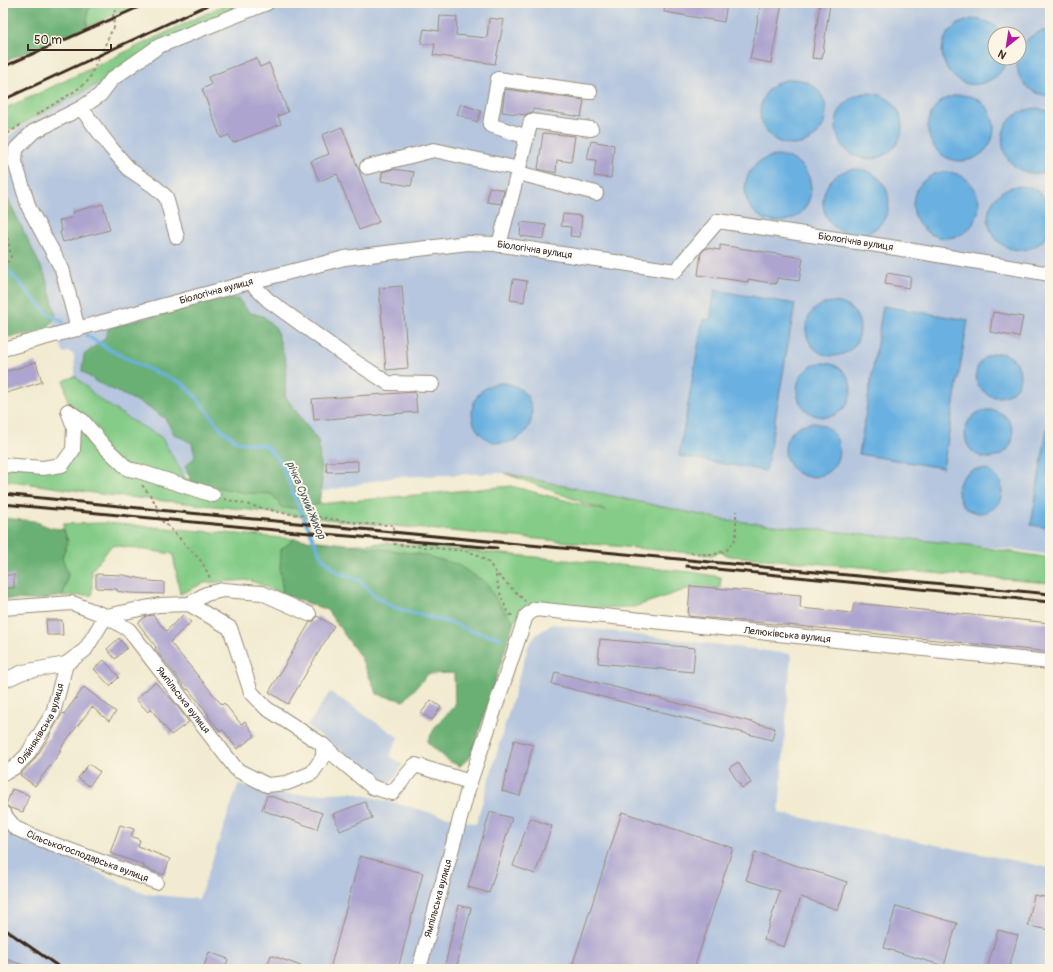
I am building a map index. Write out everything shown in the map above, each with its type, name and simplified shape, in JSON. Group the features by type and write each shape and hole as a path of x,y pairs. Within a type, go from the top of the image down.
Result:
{"street":[{"path":"78,329 62,269 29,208 15,162 16,149 33,132 81,108 100,95 112,79 159,46 267,3"},
{"path":"527,137 490,125 498,79 590,92"},
{"path":"81,108 111,148 130,170 155,187 166,197 177,237"},
{"path":"499,245 531,121 590,129"},
{"path":"367,167 434,150 519,171 596,193"},
{"name":"Біологічна вулиця","path":"3,349 250,282 345,258 468,243 499,245 675,271 718,221 890,247 1050,274"},
{"path":"250,282 268,300 340,352 388,383 432,384"},
{"path":"3,465 43,468 62,465 73,450 74,427 68,410 83,421 104,446 128,469 214,495"},
{"path":"106,616 159,605 189,604 206,594 223,590 262,593 309,614"},
{"name":"Ямпільська вулиця","path":"3,608 72,603 106,616 129,630 237,770 267,785 287,783 312,773 323,757 323,745"},
{"path":"189,604 230,628 251,692 266,708 323,745 372,787 392,792 415,765 470,782"},
{"name":"Лелюківська вулиця","path":"530,613 1050,662"},
{"name":"Ямпільська вулиця","path":"419,969 470,782 530,613"},
{"name":"Олійняківська вулиця","path":"3,682 23,672 66,664 85,650 106,616"},
{"name":"Олійняківська вулиця","path":"3,774 15,767 27,755 53,713 66,664"},
{"name":"Сільськогосподарська вулиця","path":"3,813 15,828 37,838 156,882"}],"path":[{"path":"36,116 75,91 89,80 114,28 113,13 120,3"},
{"path":"3,137 23,123"},
{"path":"3,214 11,257 3,269"},
{"path":"128,469 153,498 158,510 159,519 167,525 202,562 211,581"},
{"path":"214,495 233,502 254,505 277,512 333,518 364,524 394,525 393,544 466,551 478,555 488,563 519,596 530,613 510,615 503,604 496,573"},
{"path":"691,553 712,555 726,550 736,538 736,511"}],"shaded area":[{"path":"245,3 1050,3 1050,555 1018,550 731,521 504,473 395,477 316,493 232,484 127,462 77,407 74,355 69,352 63,353 3,178 3,141 16,130"},
{"path":"553,624 791,654 779,813 1050,868 1050,969 3,969 3,827 145,894 199,899 238,785 290,795 351,792 476,824 528,646 537,634"},
{"path":"330,692 398,737 390,756 403,765 389,785 307,726"}],"green space":[{"path":"3,3 96,3 88,10 87,27 3,62"},
{"path":"96,3 141,3 87,27 88,10"},
{"path":"228,3 256,3 17,127 3,132 3,109"},
{"path":"3,189 45,275 56,315 47,331 3,338"},
{"path":"238,299 250,313 263,316 276,328 286,363 285,396 318,441 322,481 319,504 307,508 282,508 272,494 245,493 192,482 185,466 195,457 192,443 174,434 165,418 143,404 95,381 82,371 84,355 105,338 109,328 212,301"},
{"path":"75,376 99,399 129,419 161,437 186,479 319,504 511,486 606,511 504,473 725,520 968,545 1050,558 1050,583 730,556 720,552 712,555 352,522 108,495 3,480 3,462 62,465 74,435 64,381"},
{"path":"3,518 34,521 51,528 63,529 68,541 62,557 68,574 63,596 36,600 3,599"},
{"path":"107,523 295,539 283,594 249,580 204,583 180,594 173,554 112,545 92,570 92,595 63,596 68,574 62,557 67,544 63,524"},
{"path":"295,539 419,554 456,564 487,583 497,601 514,622 471,756 460,766 449,761 427,742 436,726 455,705 454,673 428,674 404,701 377,694 361,658 327,610 283,594 280,572 281,549"},
{"path":"388,543 691,572 721,577 720,588 690,588 634,607 526,609 514,622 461,584 329,545"}],"water":[{"path":"973,19 982,20 994,26 987,26 987,66 1004,66 998,75 988,81 973,85 960,81 950,73 944,62 942,49 946,37 956,26"},
{"path":"1041,31 1050,31 1050,96 1042,95 1030,89 1018,73 1017,66 1027,66 1027,40"},
{"path":"793,79 805,82 816,89 823,100 826,112 823,124 816,135 805,142 793,145 781,142 770,135 763,124 760,112 763,100 770,89 781,82"},
{"path":"869,93 881,96 892,103 899,114 902,126 899,138 892,149 881,156 869,159 857,156 846,149 839,138 836,126 839,114 846,103 857,96"},
{"path":"961,95 973,98 984,105 991,116 994,128 991,140 984,151 973,158 961,161 949,158 938,151 931,140 928,128 931,116 938,105 949,98"},
{"path":"1038,108 1050,112 1050,170 1044,173 1032,173 1022,171 1013,165 1007,158 1002,139 1004,130 1009,121 1017,114"},
{"path":"778,156 790,159 801,166 808,177 811,189 808,201 801,212 790,219 778,222 766,219 755,212 748,201 745,189 748,177 755,166 766,159"},
{"path":"856,169 868,172 879,179 886,190 889,202 886,214 879,225 868,232 856,235 844,232 833,225 826,214 823,202 826,190 833,179 844,172"},
{"path":"946,172 958,175 969,182 976,193 979,205 976,217 969,228 958,235 946,238 934,235 923,228 916,217 913,205 916,193 923,182 934,175"},
{"path":"1014,186 1026,186 1043,195 1050,206 1052,218 1050,230 1043,241 1026,250 1014,250 1002,245 993,236 988,224 988,212 993,200 1002,191"},
{"path":"715,290 795,304 766,471 679,456 703,319 710,320"},
{"path":"833,302 843,304 852,310 858,319 860,329 858,339 852,348 843,354 833,356 823,354 814,348 808,339 806,329 808,319 814,310 823,304"},
{"path":"883,306 968,320 943,468 859,454"},
{"path":"994,353 1002,353 1007,354 1014,359 1019,366 1019,384 1014,391 1007,396 994,397 986,394 979,387 976,379 976,371 979,363 986,356"},
{"path":"824,363 834,365 843,371 849,380 851,390 849,400 843,409 834,415 824,417 814,415 805,409 799,400 797,390 799,380 805,371 814,365"},
{"path":"496,383 508,383 519,388 527,396 532,407 530,425 519,438 508,443 496,443 485,438 477,430 472,419 472,407 477,396 485,388"},
{"path":"984,410 994,410 1003,414 1009,420 1012,425 1012,443 1003,454 994,458 984,458 975,454 969,448 965,439 965,429 969,420 975,414"},
{"path":"1050,411 1050,528 1031,525"},
{"path":"812,423 822,425 831,431 837,440 839,450 837,460 831,469 822,475 812,477 802,475 793,469 787,460 785,450 787,440 793,431 802,425"},
{"path":"976,469 984,469 989,470 996,475 1001,482 1001,500 996,507 989,512 976,513 968,510 961,503 958,495 958,487 961,479 968,472"}],"building":[{"path":"665,3 727,3 724,22 664,12"},
{"path":"761,3 782,3 771,63 750,59"},
{"path":"820,3 830,3 822,59 812,58"},
{"path":"440,16 457,17 456,35 487,38 489,18 504,20 495,64 433,55 435,44 421,44 424,29 439,31"},
{"path":"256,58 260,67 269,63 288,112 278,116 281,124 233,143 229,135 221,138 202,89 211,85 208,77"},
{"path":"505,89 584,100 581,117 533,109 532,113 525,115 502,112"},
{"path":"461,104 481,111 477,122 457,114"},
{"path":"342,127 379,222 359,230 337,174 319,181 311,161 329,154 322,135"},
{"path":"543,133 575,136 571,162 557,160 556,173 538,169"},
{"path":"591,141 614,145 611,178 594,176 596,160 587,159"},
{"path":"393,169 414,172 411,186 381,181 382,172"},
{"path":"489,187 504,190 501,204 487,202"},
{"path":"103,204 110,230 63,242 59,221 73,217 72,212"},
{"path":"563,214 582,216 580,237 570,236 571,227 561,226"},
{"path":"521,222 546,225 544,239 520,236"},
{"path":"720,245 803,258 799,281 777,278 776,284 748,279 748,282 698,275 701,253 706,248 720,250"},
{"path":"887,273 911,277 909,288 885,284"},
{"path":"513,279 527,281 524,302 510,300"},
{"path":"402,286 408,368 386,370 379,288"},
{"path":"993,312 1023,317 1019,337 990,332"},
{"path":"36,362 42,382 3,394 3,372"},
{"path":"415,392 417,412 314,420 312,399"},
{"path":"358,461 358,471 327,472 326,462"},
{"path":"96,574 123,575 148,581 164,582 164,594 129,593 117,591 117,589 96,588"},
{"path":"3,575 14,575 14,588 3,588"},
{"path":"690,586 801,595 800,608 852,613 854,603 1050,623 1050,652 851,631 688,616"},
{"path":"153,615 166,631 183,615 191,622 170,642 222,705 224,703 241,724 245,721 255,736 237,749 223,730 220,731 208,716 209,715 155,649 156,647 138,623 146,616"},
{"path":"317,616 334,626 288,704 269,692 310,622 314,621"},
{"path":"46,620 62,620 63,635 47,635"},
{"path":"119,638 127,648 115,659 107,649"},
{"path":"600,639 695,648 693,672 598,663"},
{"path":"104,660 119,677 110,686 94,669"},
{"path":"555,672 775,728 772,740 552,684"},
{"path":"155,682 173,701 189,722 171,735 151,709 148,712 136,699"},
{"path":"84,687 116,712 109,721 92,707 59,750 61,751 35,786 20,775 34,760 50,736 60,717 63,713 64,714"},
{"path":"431,700 441,707 432,720 421,713"},
{"path":"514,740 533,745 520,796 502,791"},
{"path":"738,762 751,783 742,788 729,768"},
{"path":"89,764 100,772 89,786 78,778"},
{"path":"12,789 29,795 23,812 10,808 6,805"},
{"path":"267,795 322,813 317,829 262,810"},
{"path":"365,802 372,818 340,831 333,814"},
{"path":"490,812 512,818 489,893 468,887"},
{"path":"622,812 733,848 694,969 571,969"},
{"path":"530,818 552,826 535,874 513,866"},
{"path":"120,825 134,829 131,836 140,840 138,846 170,859 164,875 143,867 144,865 110,853"},
{"path":"755,852 847,882 838,910 801,897 784,947 764,940 780,891 746,880"},
{"path":"360,856 423,873 398,969 330,969"},
{"path":"1034,895 1050,898 1050,930 1028,926"},
{"path":"459,905 471,908 456,969 444,969"},
{"path":"896,906 957,923 944,966 884,948"},
{"path":"998,930 1018,935 1009,969 987,969"},
{"path":"209,952 228,959 225,969 203,969"},
{"path":"271,955 306,968 306,969 266,969"},
{"path":"3,958 32,968 32,969 3,969"}],"waterway":[{"name":"річка Сухий Жихор","path":"3,265 47,313 63,322"},
{"name":"річка Сухий Жихор","path":"86,335 112,351 148,369 182,383 197,398 221,429 238,442 265,445 281,462 294,496 321,556 337,572 359,580 374,595 395,608 501,638"}],"railway":[{"path":"3,67 148,3"},
{"path":"3,100 212,3"},
{"path":"3,494 1050,594"},
{"path":"3,504 286,531 497,548"},
{"path":"686,566 1050,602"},
{"path":"3,928 62,969"}]}
